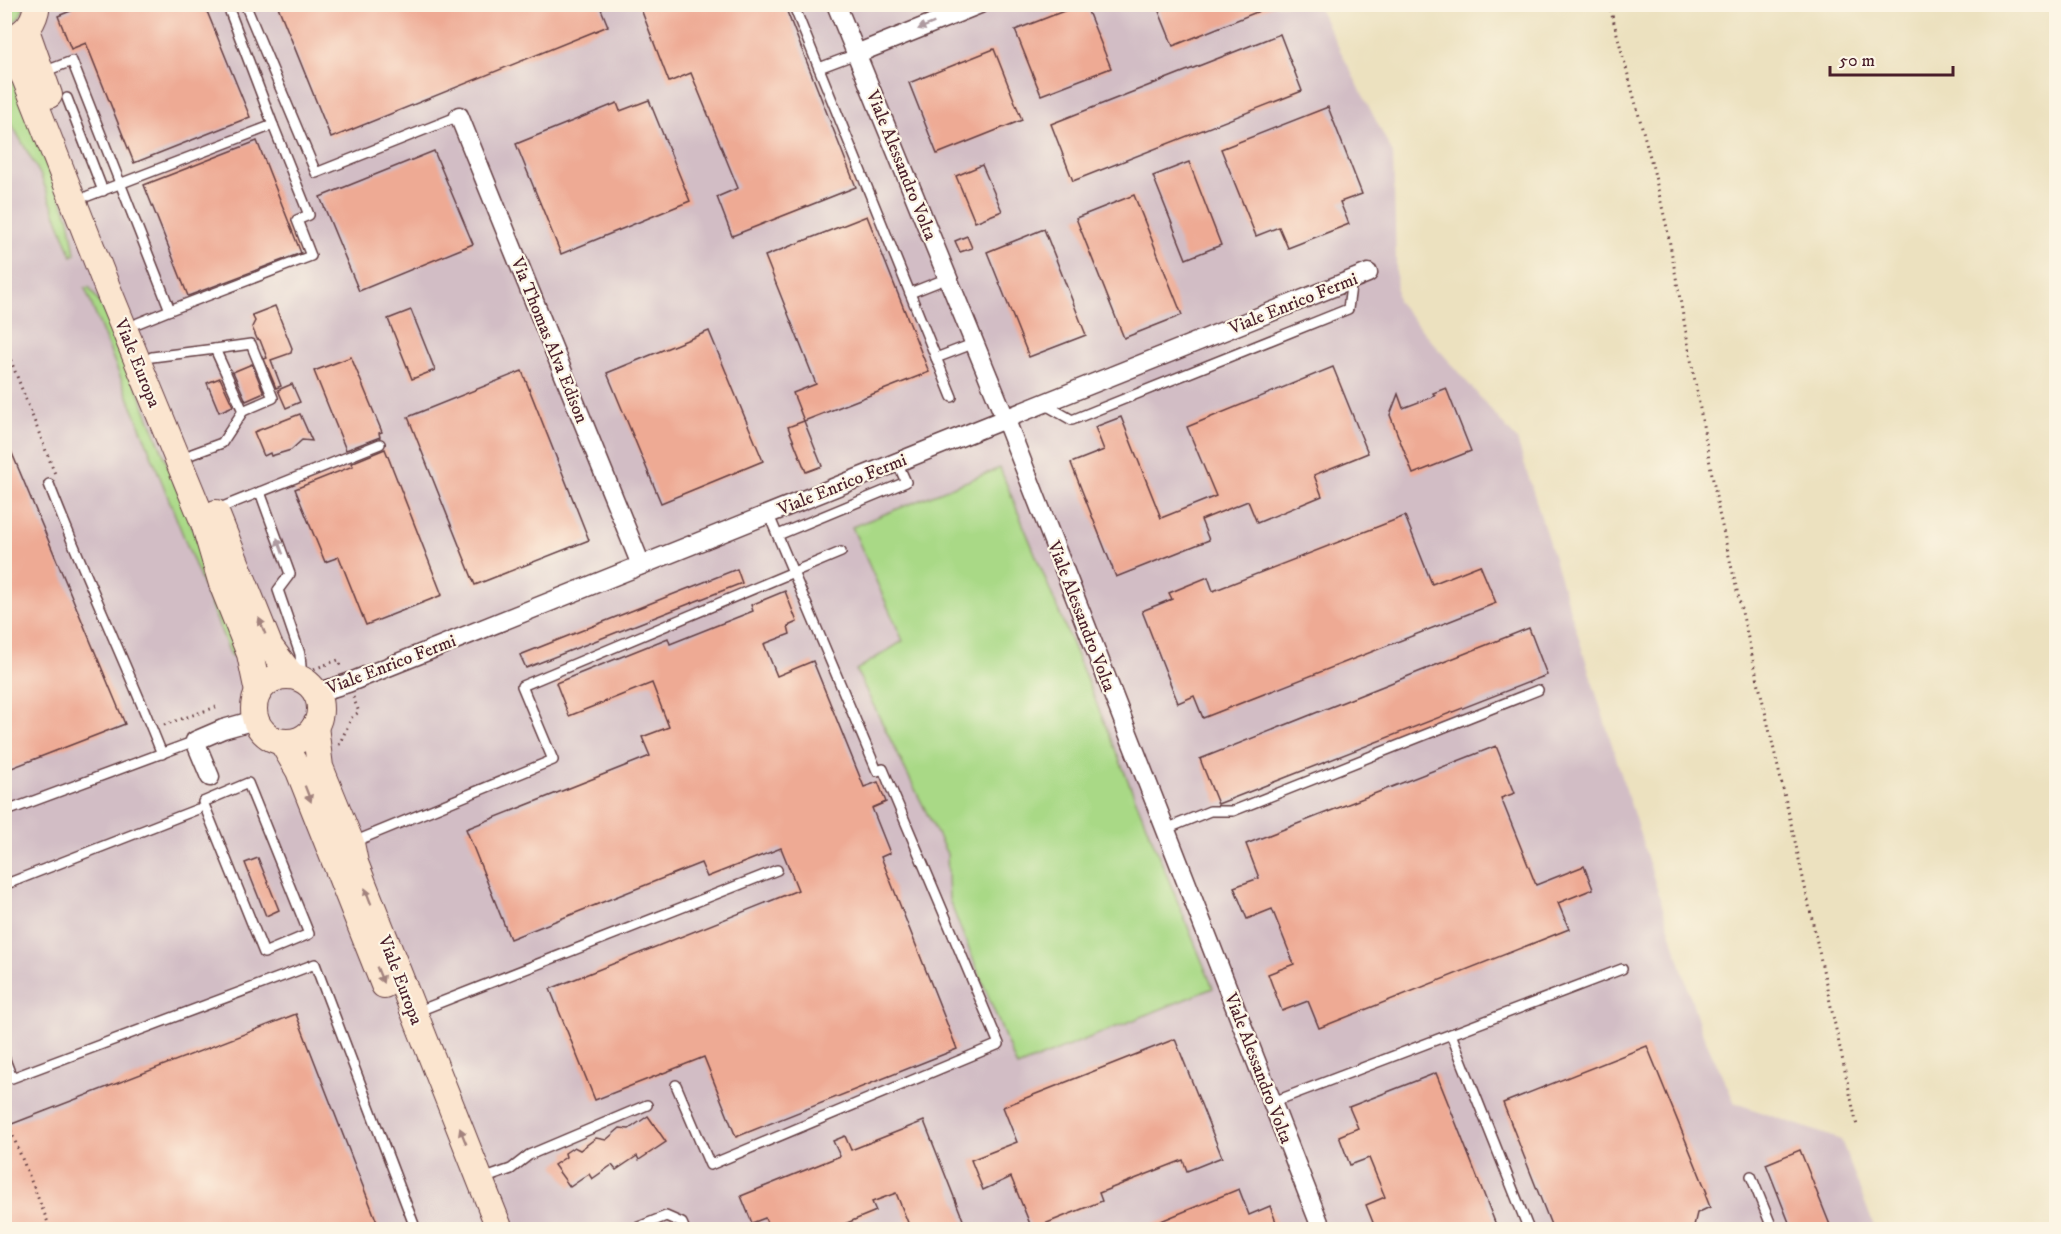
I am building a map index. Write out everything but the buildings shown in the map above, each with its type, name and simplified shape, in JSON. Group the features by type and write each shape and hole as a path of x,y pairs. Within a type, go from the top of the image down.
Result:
{"main road":[{"path":"12,37 36,14 37,4"},
{"name":"Viale Europa","path":"12,37 41,73 96,193 138,323 270,647 304,683"},
{"name":"Viale Europa","path":"12,37 25,78 107,287 204,523 222,584 250,654 258,692"},
{"path":"282,675 304,683 320,704 320,715 315,726 308,735 298,740 282,742 268,736 255,720 254,700 258,692 264,684 282,675"},
{"name":"Viale Europa","path":"315,726 320,767 351,843 355,863 500,1230"},
{"name":"Viale Europa","path":"282,742 300,775 481,1230"}],"street":[{"name":"Viale Alessandro Volta","path":"836,4 1005,418 1322,1230"},
{"path":"856,54 980,4"},
{"name":"Via Thomas Alva Edison","path":"459,116 641,565"},
{"name":"Viale Enrico Fermi","path":"304,683 348,683 1360,276"},
{"path":"210,777 195,741 255,720"}],"lane":[{"path":"138,323 311,256 297,220 309,215 226,4"},
{"path":"245,4 316,173 459,116"},
{"path":"793,4 952,396"},
{"path":"819,68 856,54"},
{"path":"41,73 72,61 170,310"},
{"path":"67,98 96,193 273,125"},
{"path":"1042,403 1072,420 1083,416 1348,309 1360,276"},
{"path":"910,293 948,278"},
{"path":"936,358 975,343"},
{"path":"152,357 251,344 273,398 243,411 222,443 192,454"},
{"path":"215,349 243,411"},
{"path":"215,510 380,444"},
{"path":"778,535 906,482 897,462"},
{"path":"49,484 71,542 162,754"},
{"path":"260,492 290,574 278,590 300,654 304,683"},
{"path":"676,1085 710,1165 999,1044 883,769 877,771 768,513"},
{"path":"351,843 553,760 522,686 841,552"},
{"path":"1166,829 1210,811 1233,811 1538,690"},
{"path":"4,812 195,741"},
{"path":"210,777 218,796"},
{"path":"248,783 309,934 264,952 202,802 218,796 248,783"},
{"path":"4,885 198,809"},
{"path":"414,1012 777,870"},
{"path":"4,1057 12,1078 315,964 416,1230"},
{"path":"1273,1102 1622,969"},
{"path":"1451,1034 1529,1230"},
{"path":"480,1180 511,1169 529,1155 647,1105"},
{"path":"1751,1176 1773,1230"},
{"path":"632,1230 666,1216 682,1223 686,1230"}],"path":[{"path":"1609,4 1665,217 1719,513 1793,832 1857,1126"},
{"path":"4,1114 51,1230"}],"shaded area":[{"path":"5,4 1317,5 1393,154 1397,301 1517,440 1701,1030 1735,1103 1841,1140 1875,1229 5,1230"}],"green space":[{"path":"5,5 24,6 18,19 5,25"},
{"path":"4,60 69,218 75,254 72,256 40,174 5,112"},
{"path":"89,287 109,317 242,652 231,656 85,288"},
{"path":"1000,468 1213,988 1017,1067 949,900 947,854 856,670 903,641 852,527"}]}
